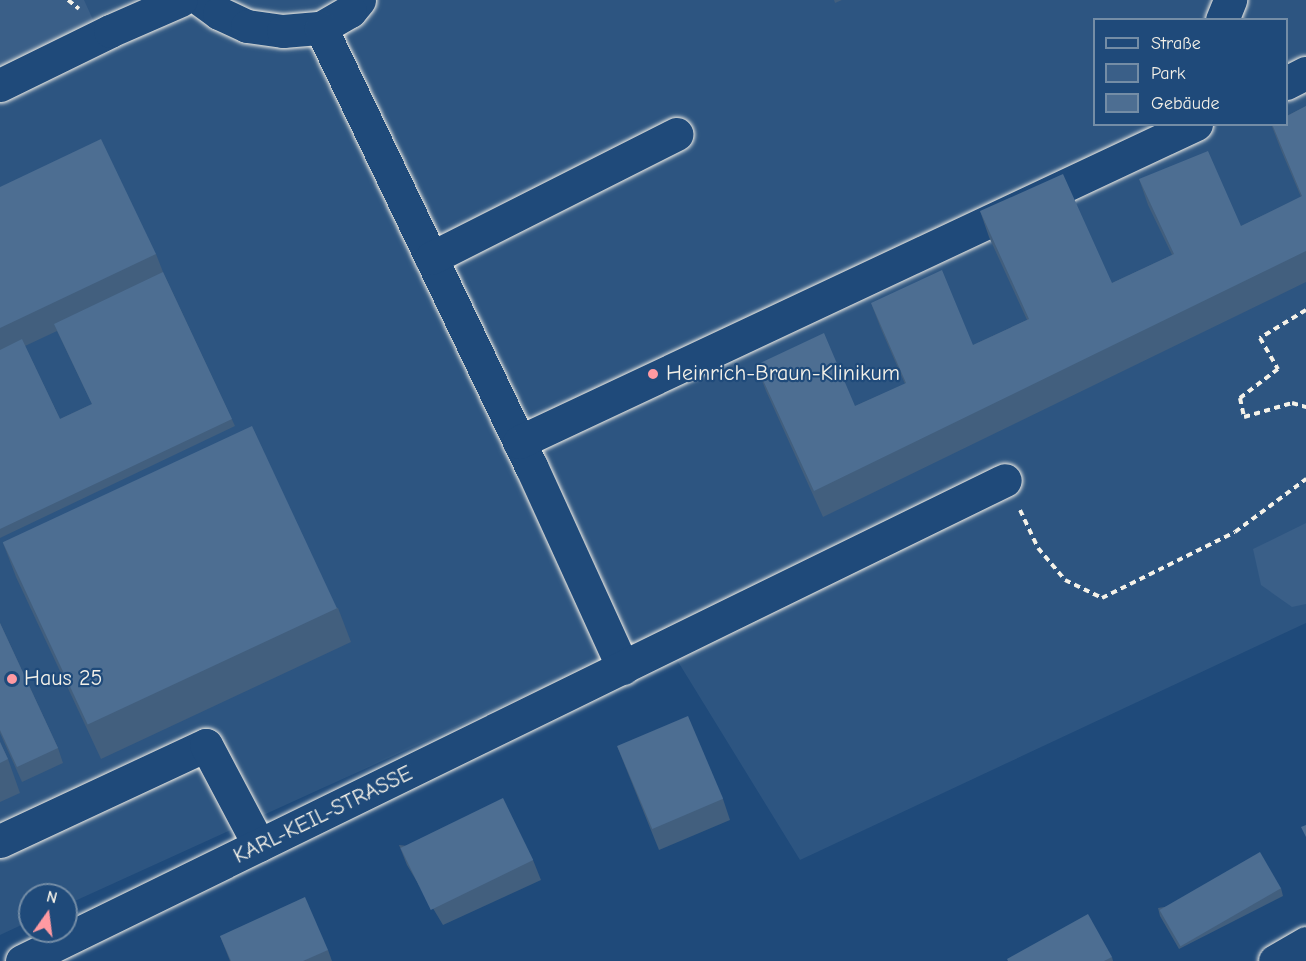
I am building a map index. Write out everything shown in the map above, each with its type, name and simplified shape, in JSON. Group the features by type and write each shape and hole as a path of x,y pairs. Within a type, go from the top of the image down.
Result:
{"street":[{"path":"0,85 110,31 181,0"},
{"path":"201,0 219,13 248,26 283,31 321,28 350,11 359,0"},
{"path":"1223,18 1230,0"},
{"path":"321,28 519,442 623,668"},
{"path":"1288,82 1306,73"},
{"path":"519,442 1192,126"},
{"path":"431,258 677,134"},
{"name":"KARL-KEIL-STRASSE","path":"22,961 1005,480"},
{"path":"0,841 206,745 259,845"},
{"path":"1275,961 1306,943"}],"path":[{"path":"1306,310 1260,338 1278,369 1240,398 1244,417 1292,403 1306,407"},
{"path":"1005,480 1038,548 1065,580 1102,598 1235,532 1306,479"}],"shaded area":[{"name":"Heinrich-Braun-Klinikum","path":"0,0 1306,0 1306,623 800,860 661,634 78,900 78,883 18,883 18,927 0,935"}],"green space":[{"path":"0,0 84,0 94,22 0,68"},
{"path":"1306,523 1306,604 1292,607 1261,585 1253,549"}],"building":[{"path":"1306,106 1306,251 814,491 756,365 824,333 855,406 906,383 871,303 942,270 973,345 1029,319 980,211 1063,174 1112,283 1174,254 1139,179 1208,151 1241,226 1302,196 1273,126 1288,126 1288,115"},
{"path":"101,139 156,254 0,328 0,187"},
{"path":"163,272 232,419 0,529 0,350 22,339 60,419 92,404 54,324"},
{"path":"252,426 337,608 88,724 3,542"},
{"name":"Haus 25","path":"0,623 58,748 17,767 0,730"},
{"path":"688,716 723,799 652,829 617,746"},
{"path":"0,742 8,759 0,763"},
{"path":"503,798 533,860 431,910 401,848"},
{"path":"1306,825 1306,837 1301,827"},
{"path":"1260,852 1281,888 1181,946 1160,910"},
{"path":"305,897 328,950 303,961 231,961 220,936"},
{"path":"1088,914 1112,957 1104,961 1008,961 1007,959"}],"place":[{"name":"Heinrich-Braun-Klinikum","path":"653,374"},
{"name":"Haus 25","path":"12,679"}]}
